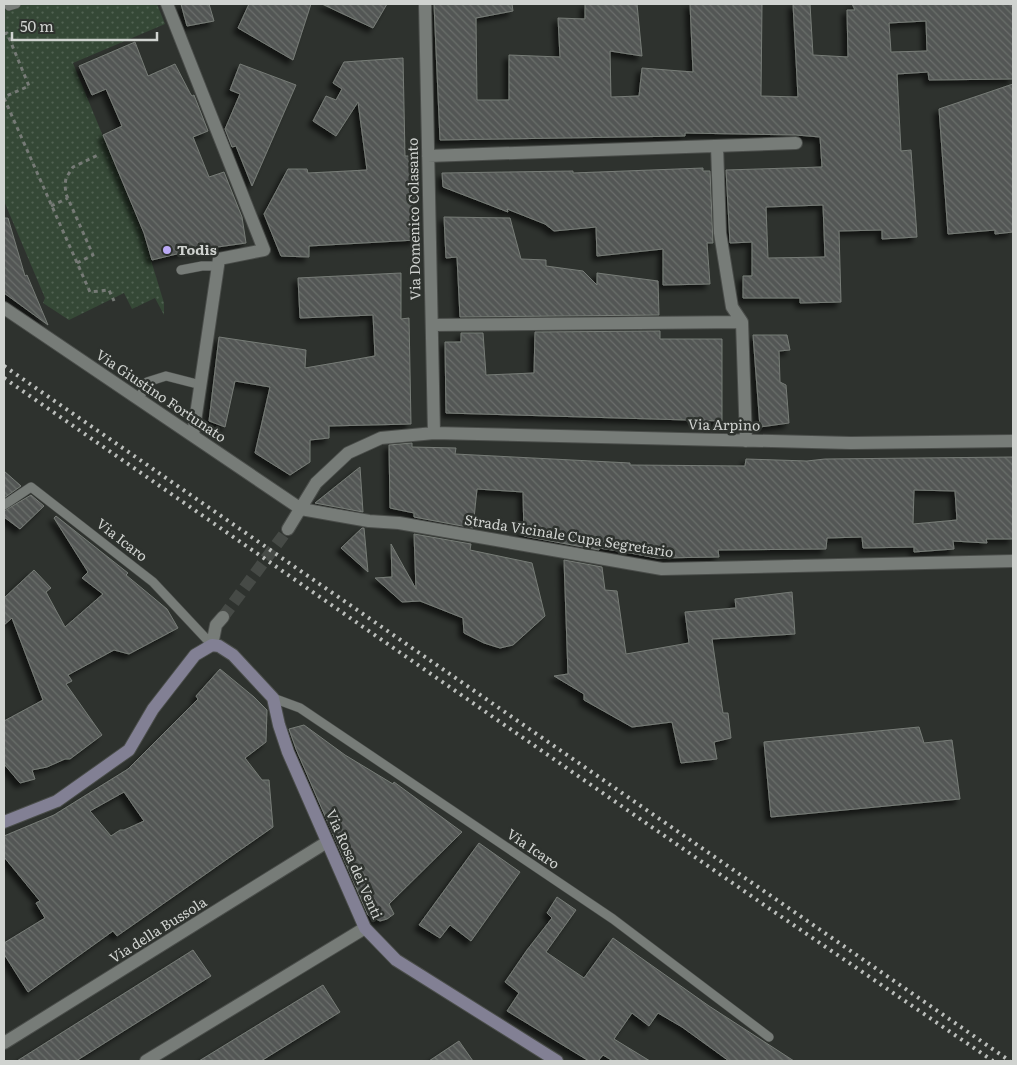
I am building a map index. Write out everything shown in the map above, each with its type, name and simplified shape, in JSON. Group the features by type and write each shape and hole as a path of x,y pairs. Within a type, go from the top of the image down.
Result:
{"street":[{"path":"167,4 264,250 219,259 193,436"},
{"name":"Via Domenico Colasanto","path":"424,4 434,433"},
{"path":"428,156 796,143"},
{"path":"717,146 720,233 732,307 742,322 746,440"},
{"name":"Via Giustino Fortunato","path":"4,308 301,509"},
{"path":"432,325 742,322"},
{"name":"Via Arpino","path":"288,528 316,482 348,454 381,438 434,433 851,443 1013,440"},
{"name":"Strada Vicinale Cupa Segretario","path":"301,509 399,523 662,569 1013,561"},
{"path":"4,822 56,801 129,750 159,701 196,655 212,645 216,625 222,617"},
{"name":"Via Rosa dei Venti","path":"212,645 219,646 233,654 273,698 288,752 365,928 396,960 557,1061"},
{"name":"Via della Bussola","path":"4,1043 327,842"},
{"path":"146,1061 365,928"}],"lane":[{"path":"181,270 202,266 218,266"},
{"path":"139,399 147,382 166,376 200,385"},
{"name":"Via Icaro","path":"4,505 31,487 153,582 212,645"},
{"name":"Via Icaro","path":"273,698 300,708 613,919 768,1037"}],"path":[{"path":"4,34 7,33 29,86 4,97 90,292 109,290 114,301"},
{"path":"77,263 93,255 68,198 65,185 69,172 73,167 100,154"},
{"path":"51,206 68,198"}],"green space":[{"path":"4,4 157,4 165,24 73,63 143,234 164,303 164,315 155,298 132,309 124,293 69,320 43,303 45,298 4,201"}],"building":[{"path":"181,4 209,4 214,21 187,26"},
{"path":"249,4 311,4 293,60 238,28"},
{"path":"322,4 387,4 373,28"},
{"path":"434,4 512,4 513,11 476,18 477,100 509,100 509,55 560,57 558,18 585,19 585,4 637,4 642,56 610,51 611,97 639,96 642,68 693,72 690,4 762,4 761,96 798,97 793,4 810,4 813,55 848,57 847,10 855,10 852,4 1013,4 1013,79 929,80 928,72 897,74 901,151 911,150 917,237 882,239 882,230 839,231 841,302 800,303 800,298 743,298 743,276 752,276 752,242 730,243 726,170 822,167 820,137 685,133 685,136 440,140","holes":["926,21 927,51 891,52 889,23","823,205 825,257 768,258 766,207"]},
{"path":"135,42 148,76 175,64 190,93 192,96 194,95 208,131 193,137 209,177 224,172 242,217 246,243 189,251 152,260 144,233 103,135 122,126 106,89 92,95 79,66"},
{"path":"403,58 405,156 412,156 416,240 309,246 309,257 281,256 264,214 288,169 307,169 308,173 367,170 358,102 336,136 313,121 326,96 336,100 342,89 333,83 344,62"},
{"path":"240,64 296,85 252,186 236,146 232,147 225,129 240,94 230,90"},
{"path":"1013,84 1013,232 995,234 995,230 948,234 939,109"},
{"path":"703,168 703,171 710,171 713,243 707,243 710,284 663,285 663,249 597,256 596,227 554,231 545,224 443,187 442,173 573,171 573,173"},
{"path":"444,217 510,218 521,259 546,260 546,266 583,271 597,285 597,273 658,281 659,315 460,317 457,257 446,258"},
{"path":"4,218 8,218 25,276 27,275 48,325 4,293"},
{"path":"401,273 401,319 409,318 411,424 329,426 329,438 310,440 310,462 290,475 255,453 270,387 235,381 225,427 209,421 219,337 306,350 305,368 375,356 373,315 300,318 298,278"},
{"path":"660,331 660,339 722,339 722,421 446,413 445,342 461,342 461,333 483,333 486,375 534,373 535,332"},
{"path":"753,335 787,335 790,350 779,351 780,382 786,385 789,423 760,427"},
{"path":"412,443 412,447 456,448 455,454 630,463 630,465 745,466 746,459 807,461 825,459 1013,457 1013,539 986,539 987,543 953,541 954,549 914,552 914,547 863,548 862,537 827,538 826,549 718,550 719,557 657,558 599,548 599,550 524,536 523,492 477,489 473,528 414,517 414,513 390,508 389,445","holes":["914,490 955,491 957,520 913,524"]},
{"path":"360,467 363,512 315,503"},
{"path":"4,471 21,486 4,498"},
{"path":"31,495 44,506 20,529 4,517 4,511"},
{"path":"56,516 128,573 126,575 167,609 178,628 129,654 114,650 68,675 72,681 66,684 102,735 70,759 32,770 35,779 20,783 4,764 4,721 43,700 12,618 4,625 4,598 34,570 51,588 46,592 65,627 103,594 82,578 88,572 54,518"},
{"path":"364,528 368,572 341,548"},
{"path":"414,534 471,544 470,550 532,563 545,616 513,645 500,648 484,643 464,633 463,618 420,601 402,602 375,578 392,577 391,544 416,589"},
{"path":"564,560 602,567 605,590 617,591 626,654 689,643 685,612 736,608 735,599 792,592 795,634 712,639 723,713 728,713 731,738 714,742 717,759 681,763 672,722 632,727 584,700 584,694 554,676 568,674"},
{"path":"220,669 267,710 266,742 245,758 262,780 269,780 273,827 117,936 113,931 28,992 4,954 4,943 45,918 36,903 40,901 4,857 4,836 54,815 128,769 198,699 196,696","holes":["124,792 144,821 120,830 111,836 90,811"]},
{"path":"304,725 345,755 393,784 394,782 462,832 389,904 394,914 387,919 380,921 368,915 296,749 289,729"},
{"path":"919,727 924,743 952,740 960,799 771,817 764,742"},
{"path":"479,843 520,872 471,941 450,925 440,938 419,925"},
{"path":"557,897 576,910 546,952 584,978 613,938 709,1006 794,1061 729,1061 682,1027 658,1013 649,1026 632,1013 614,1039 650,1061 613,1061 603,1055 598,1061 589,1061 507,1011 519,993 505,982 552,918 547,913"},
{"path":"193,950 211,976 76,1061 17,1061"},
{"path":"323,985 340,1012 261,1061 199,1061"},
{"path":"459,1041 473,1061 429,1061"}],"tunnel":[{"path":"223,617 288,529"}],"railway":[{"path":"4,366 1010,1061"},
{"path":"4,378 770,909 993,1061"}],"place":[{"name":"Todis","path":"167,250"}]}
